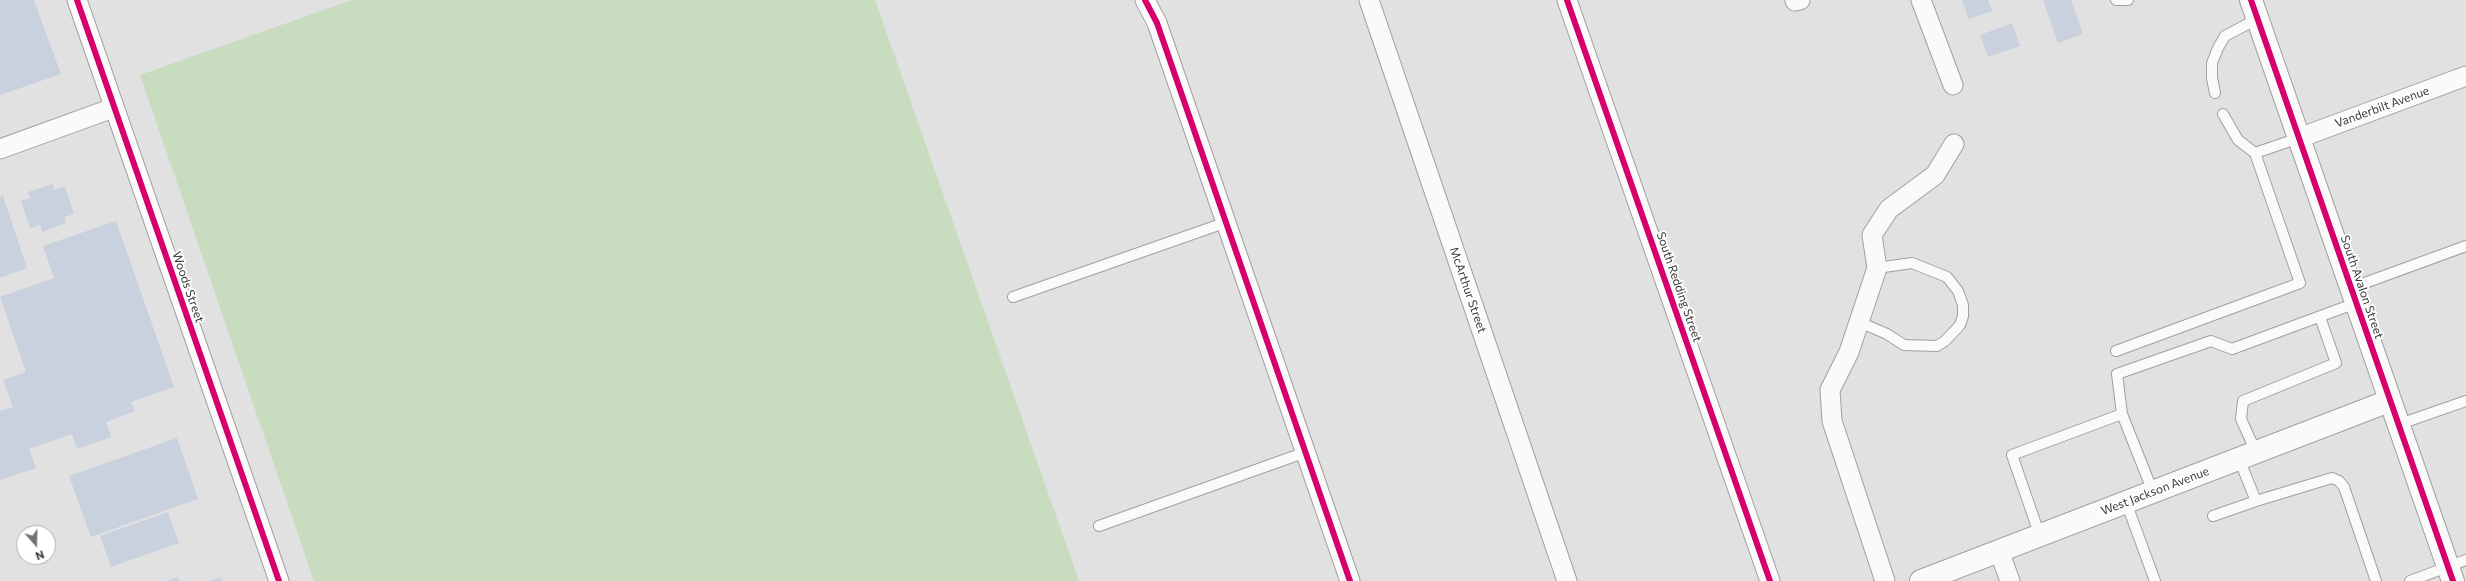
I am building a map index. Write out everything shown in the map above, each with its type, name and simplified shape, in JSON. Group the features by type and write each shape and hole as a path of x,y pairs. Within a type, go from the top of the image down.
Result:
{"street":[{"name":"Woods Street","path":"77,0 280,581"},
{"path":"1145,0 1157,23 1350,581"},
{"name":"McArthur Street","path":"1369,0 1567,581"},
{"name":"South Redding Street","path":"1567,0 1770,581"},
{"path":"1921,0 1953,85"},
{"name":"South Avalon Street","path":"2254,10 2397,425 2456,569"},
{"name":"Vanderbilt Avenue","path":"2299,138 2466,76"},
{"path":"0,149 114,108"},
{"path":"1885,581 1832,422 1830,390 1849,352 1877,268 1872,235 1889,209 1935,175 1954,144"},
{"name":"West Jackson Avenue","path":"1921,581 2389,401"},
{"path":"1999,551 2010,581"}],"lane":[{"path":"2116,0 2128,0"},
{"path":"2215,93 2212,78 2212,63 2218,48 2225,36 2254,10"},
{"path":"2116,350 2300,283 2255,153 2238,140 2223,114"},
{"path":"2255,153 2299,138"},
{"path":"1013,297 1227,222"},
{"path":"2153,492 2122,414 2117,374 2211,341 2232,348 2320,316 2353,296 2466,246"},
{"path":"1859,322 1887,334 1904,345 1921,347 1937,346 1946,341 1961,321 1963,305 1958,291 1947,277 1912,263 1877,268"},
{"path":"2256,501 2241,418 2243,401 2336,363 2320,316"},
{"path":"2397,425 2466,401"},
{"path":"2040,536 2012,455 2122,414"},
{"path":"1099,526 1306,452"},
{"path":"2213,516 2256,501 2332,478 2339,481 2344,487 2376,581"},
{"path":"2126,502 2155,581"},
{"path":"2410,581 2456,569"}],"green space":[{"path":"352,0 875,0 1079,581 314,581 140,75"}],"building":[{"path":"0,0 34,0 61,74 0,95"},
{"path":"1962,0 1988,0 1992,11 1969,19"},
{"path":"2043,0 2071,0 2083,34 2058,43"},
{"path":"2012,23 2020,46 1988,57 1980,35"},
{"path":"53,184 55,190 65,186 74,214 64,217 66,223 42,232 40,225 30,228 21,201 30,198 28,192"},
{"path":"3,196 27,268 0,278 0,197"},
{"path":"116,221 174,387 131,402 135,411 106,422 111,437 77,449 72,434 29,449 36,468 0,480 0,411 13,407 3,380 26,372 0,297 54,278 43,246"},
{"path":"177,438 198,499 91,537 69,476"},
{"path":"168,512 179,543 111,567 100,536"},
{"path":"178,577 179,581 167,581"},
{"path":"220,577 222,581 211,581"}],"cycle path":[{"path":"77,0 279,581"},
{"path":"1145,0 1157,23 1350,581"},
{"path":"1567,0 1770,581"},
{"path":"2251,0 2453,581"}]}
